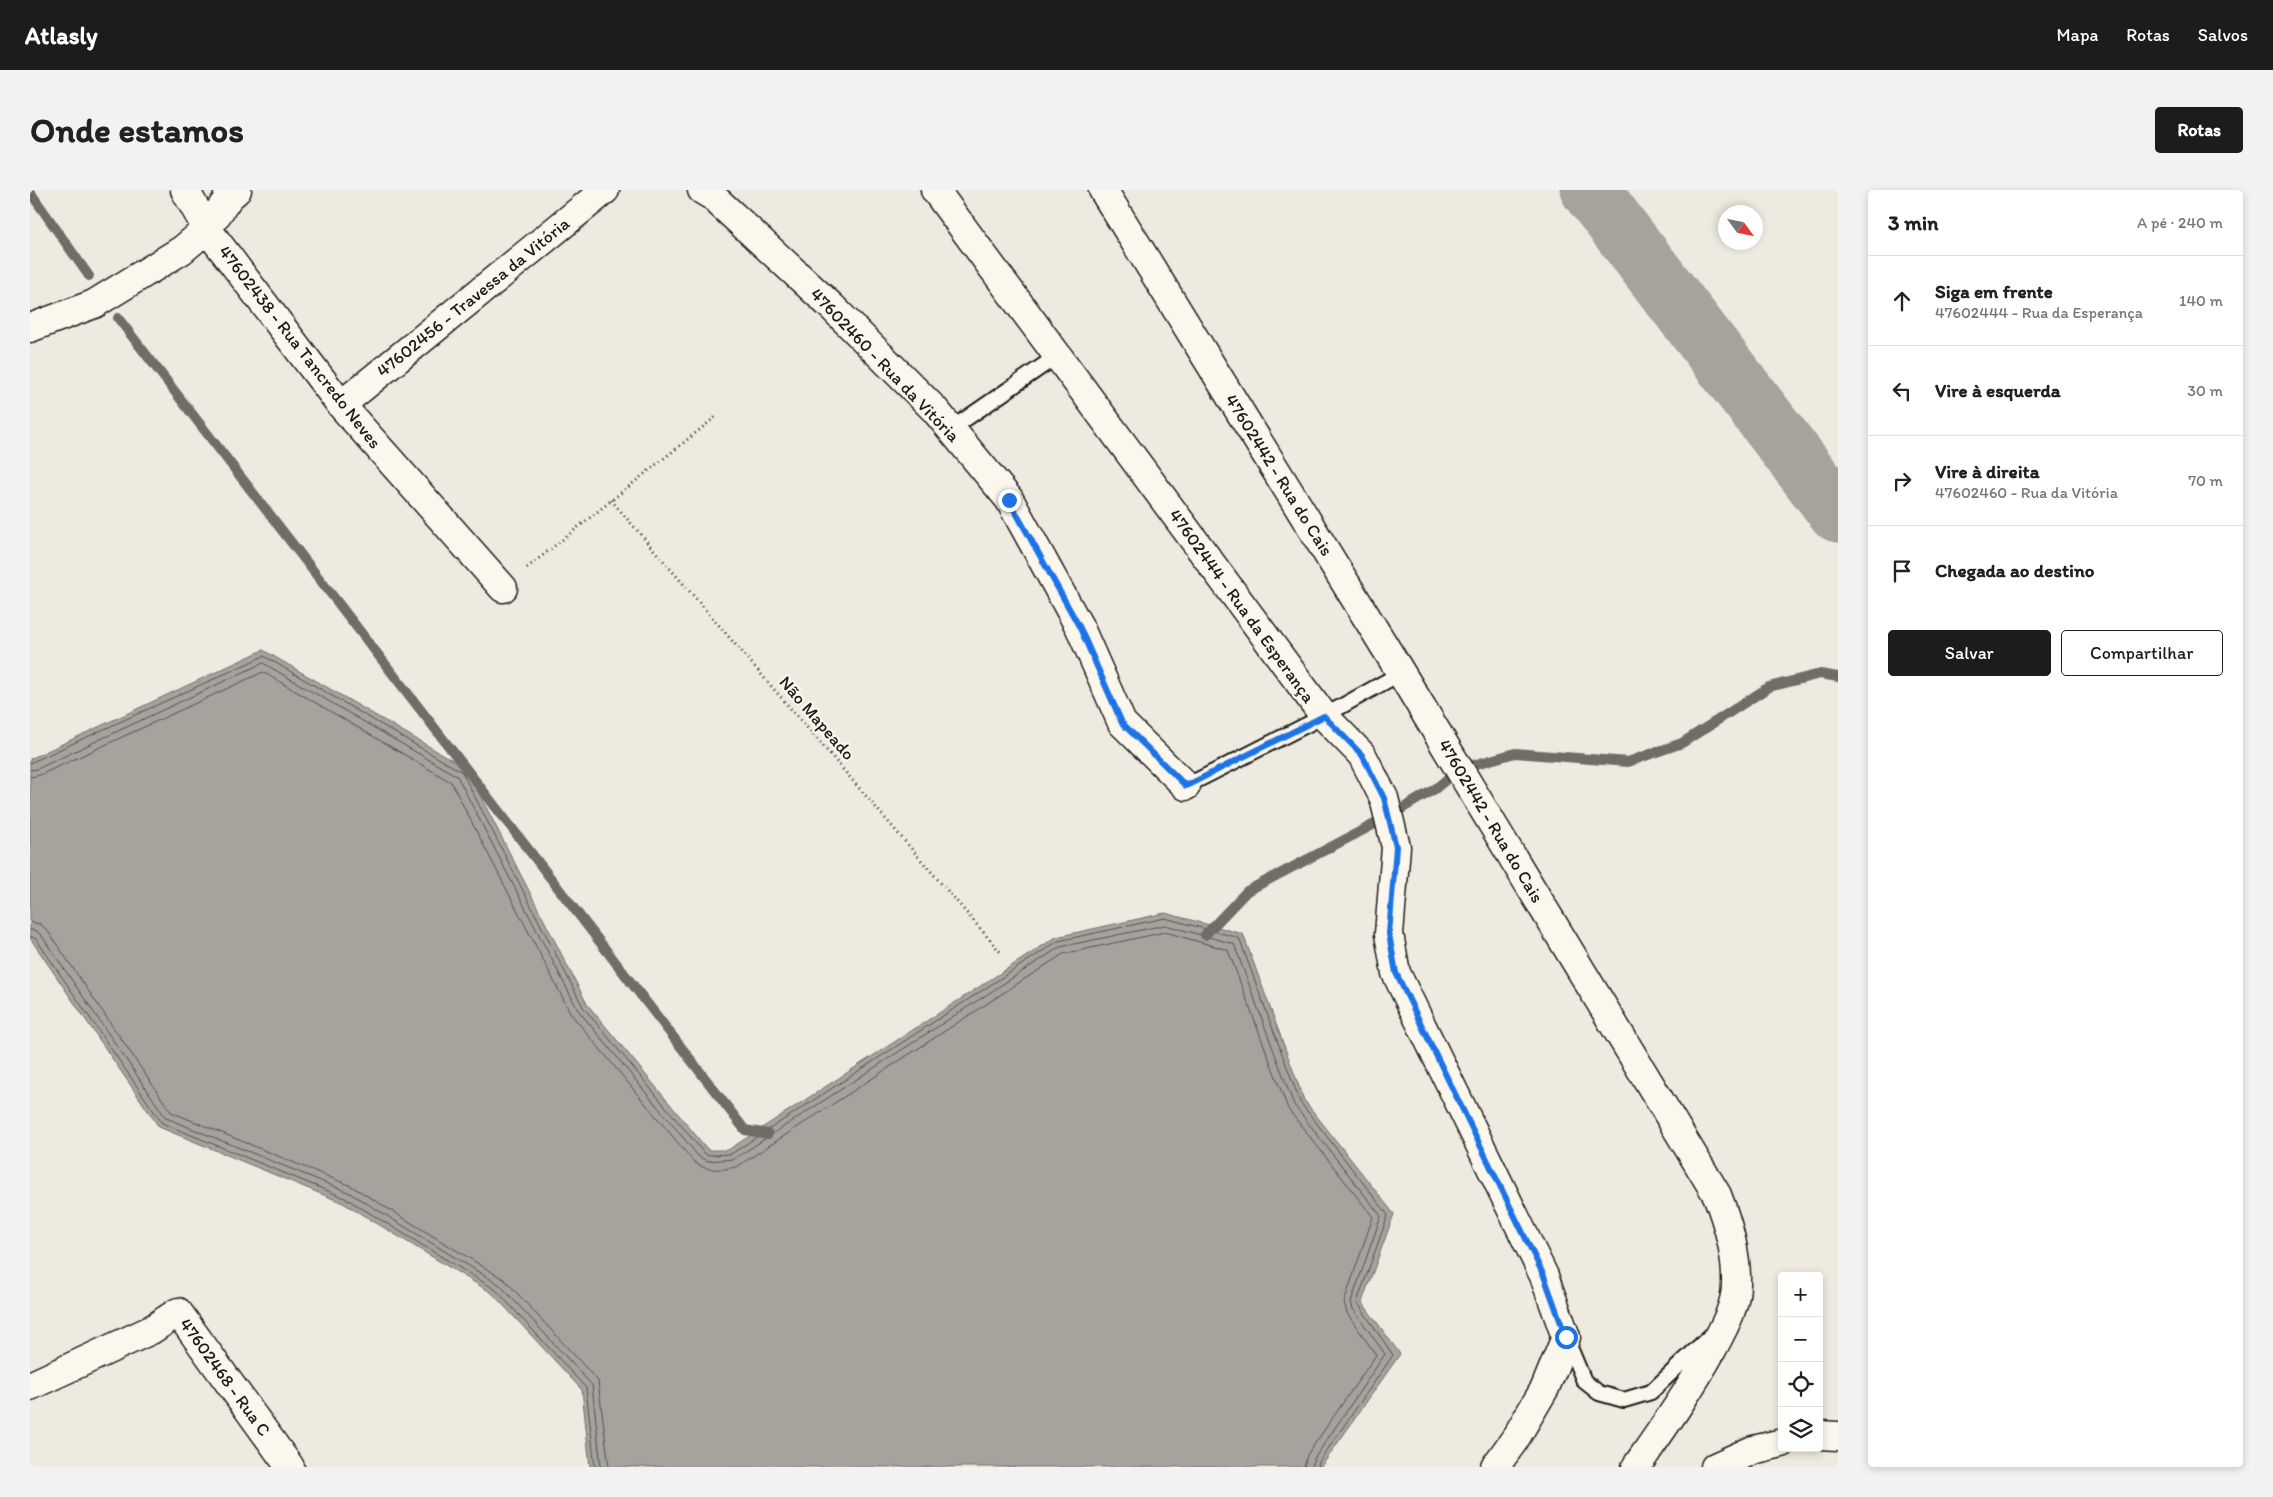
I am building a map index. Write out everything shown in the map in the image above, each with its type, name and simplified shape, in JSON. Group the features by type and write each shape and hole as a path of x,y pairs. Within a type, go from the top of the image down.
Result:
{"street":[{"name":"47602438 - Rua Tancredo Neves","path":"185,190 207,229 341,405 503,588"},
{"path":"30,328 94,304 182,250 207,229 229,197 237,190"},
{"name":"47602456 - Travessa da Vitória","path":"341,405 605,190"},
{"name":"47602444 - Rua da Esperança","path":"934,190 1324,716 1362,755 1384,798 1396,847 1389,934 1396,973 1544,1276 1566,1337"},
{"name":"47602442 - Rua do Cais","path":"1104,190 1402,673 1717,1195 1727,1221 1734,1254 1736,1286 1729,1318 1690,1389 1636,1467"},
{"name":"47602460 - Rua da Vitória","path":"711,192 831,306 935,410 1009,500 1080,628 1122,723 1186,786"},
{"name":"47602468 - Rua C","path":"30,1386 151,1330 178,1312 290,1467"},
{"path":"1496,1467 1545,1388 1566,1337"},
{"path":"1823,1435 1838,1436"},
{"path":"1715,1467 1753,1450 1778,1444"}],"lane":[{"path":"950,429 1057,356"},
{"path":"1186,786 1324,716 1402,673"},
{"path":"1566,1337 1584,1381 1599,1393 1624,1400 1651,1392 1729,1318"}],"path":[{"path":"503,588 718,415"},
{"name":"Não Mapeado","path":"611,500 1002,954"}],"water":[{"path":"263,650 466,768 587,1004 708,1150 728,1150 1056,937 1165,913 1243,934 1304,1100 1394,1214 1362,1302 1400,1354 1321,1467 590,1467 582,1390 492,1293 343,1203 159,1127 30,938 30,759"}],"waterway":[{"path":"1590,190 1838,513"},
{"path":"30,192 89,276"},
{"path":"118,318 745,1130 768,1134"},
{"path":"1205,935 1247,891 1388,817 1435,789 1459,769 1515,753 1628,762 1682,743 1769,687 1820,674 1838,677"}],"route":[{"path":"1009,500 1080,628 1122,723 1186,786 1324,716 1362,755 1384,798 1396,847 1389,934 1396,973 1544,1276 1566,1337"}]}
